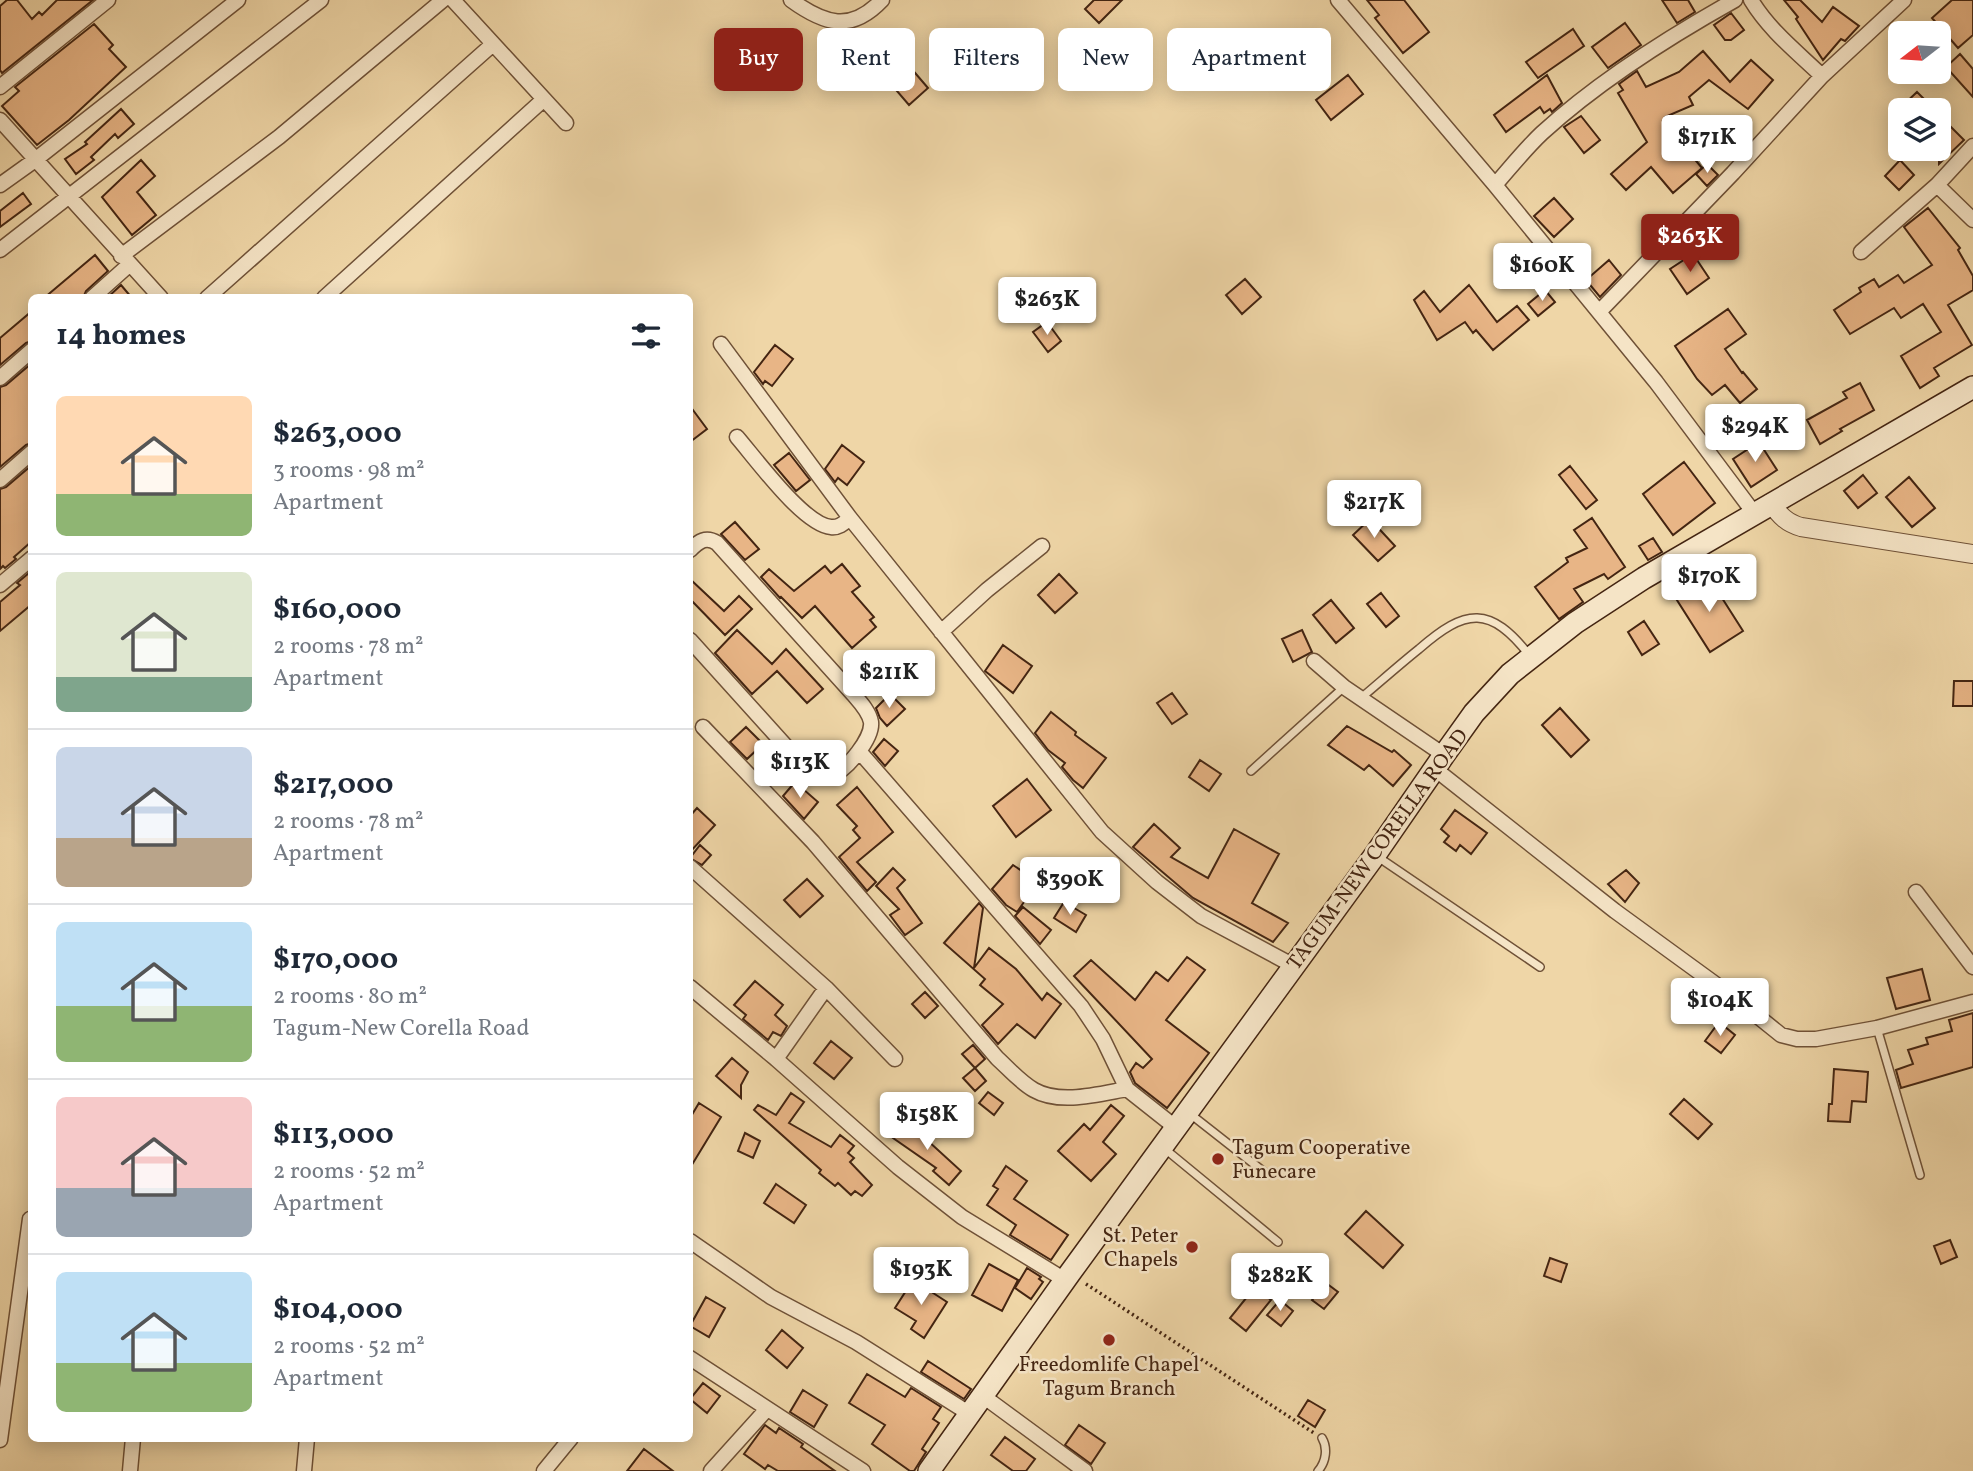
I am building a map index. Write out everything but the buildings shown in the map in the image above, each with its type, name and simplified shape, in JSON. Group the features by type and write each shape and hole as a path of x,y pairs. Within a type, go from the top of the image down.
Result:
{"main road":[{"name":"TAGUM-NEW CORELLA ROAD","path":"929,1471 1375,855 1439,762 1492,693 1531,656 1617,596 1973,387"}],"street":[{"path":"0,87 108,0"},
{"path":"0,185 238,0"},
{"path":"0,250 321,0"},
{"path":"96,294 126,260 279,138 443,0"},
{"path":"453,0 542,100 566,123"},
{"path":"791,0 813,16 839,23 868,15 882,0"},
{"path":"1338,0 1763,508 1780,515 1789,524 1801,527 1973,554"},
{"path":"1495,185 1539,136 1565,112 1660,44 1735,0"},
{"path":"1751,0 1773,30 1822,76"},
{"path":"1599,312 1822,76 1904,0"},
{"path":"212,294 493,44"},
{"path":"328,294 542,100"},
{"path":"0,120 156,294"},
{"path":"1861,252 1937,184 1973,146"},
{"path":"1937,184 1973,219"},
{"path":"721,344 850,518 1102,832 1192,910 1294,965"},
{"path":"0,378 28,354"},
{"path":"737,437 800,510 817,523 839,527 850,518"},
{"path":"0,480 28,456"},
{"path":"693,548 705,539 718,543 853,694 867,712 871,723 870,732 859,751 842,771 821,777 810,774 693,643"},
{"path":"940,632 1042,546"},
{"path":"0,585 28,561"},
{"path":"1314,662 1439,762 1615,911 1781,1035 1797,1039 1816,1039 1877,1028 1973,1002"},
{"path":"703,727 813,842 997,1058 1020,1080 1037,1092 1054,1096 1080,1097 1127,1089"},
{"path":"859,751 1081,1006 1104,1039 1127,1089 1181,1120"},
{"path":"693,870 826,988 895,1059"},
{"path":"1916,892 1973,967"},
{"path":"776,1059 826,988"},
{"path":"693,990 898,1167 962,1217 1068,1276"},
{"path":"0,1440 6,1355 28,1230"},
{"path":"693,1243 771,1297 856,1342 970,1414"},
{"path":"693,1360 863,1471"},
{"path":"983,1396 1085,1471"},
{"path":"711,1471 767,1409"},
{"path":"130,1471 133,1442"},
{"path":"304,1471 307,1442"},
{"path":"544,1471 568,1442"}],"lane":[{"path":"1360,699 1430,639 1464,618 1493,621 1508,630 1531,656"},
{"path":"1251,771 1344,687"},
{"path":"1375,855 1540,967"},
{"path":"1877,1028 1920,1175"},
{"path":"1181,1120 1268,1175"},
{"path":"1161,1147 1278,1242"},
{"path":"1318,1471 1325,1455 1326,1444 1322,1438"}],"path":[{"path":"1068,1276 1322,1438"}],"place":[{"name":"Tagum Cooperative Funecare","path":"1218,1159"},
{"name":"St. Peter Chapels","path":"1192,1247"},
{"name":"Freedomlife Chapel Tagum Branch","path":"1109,1340"}]}
